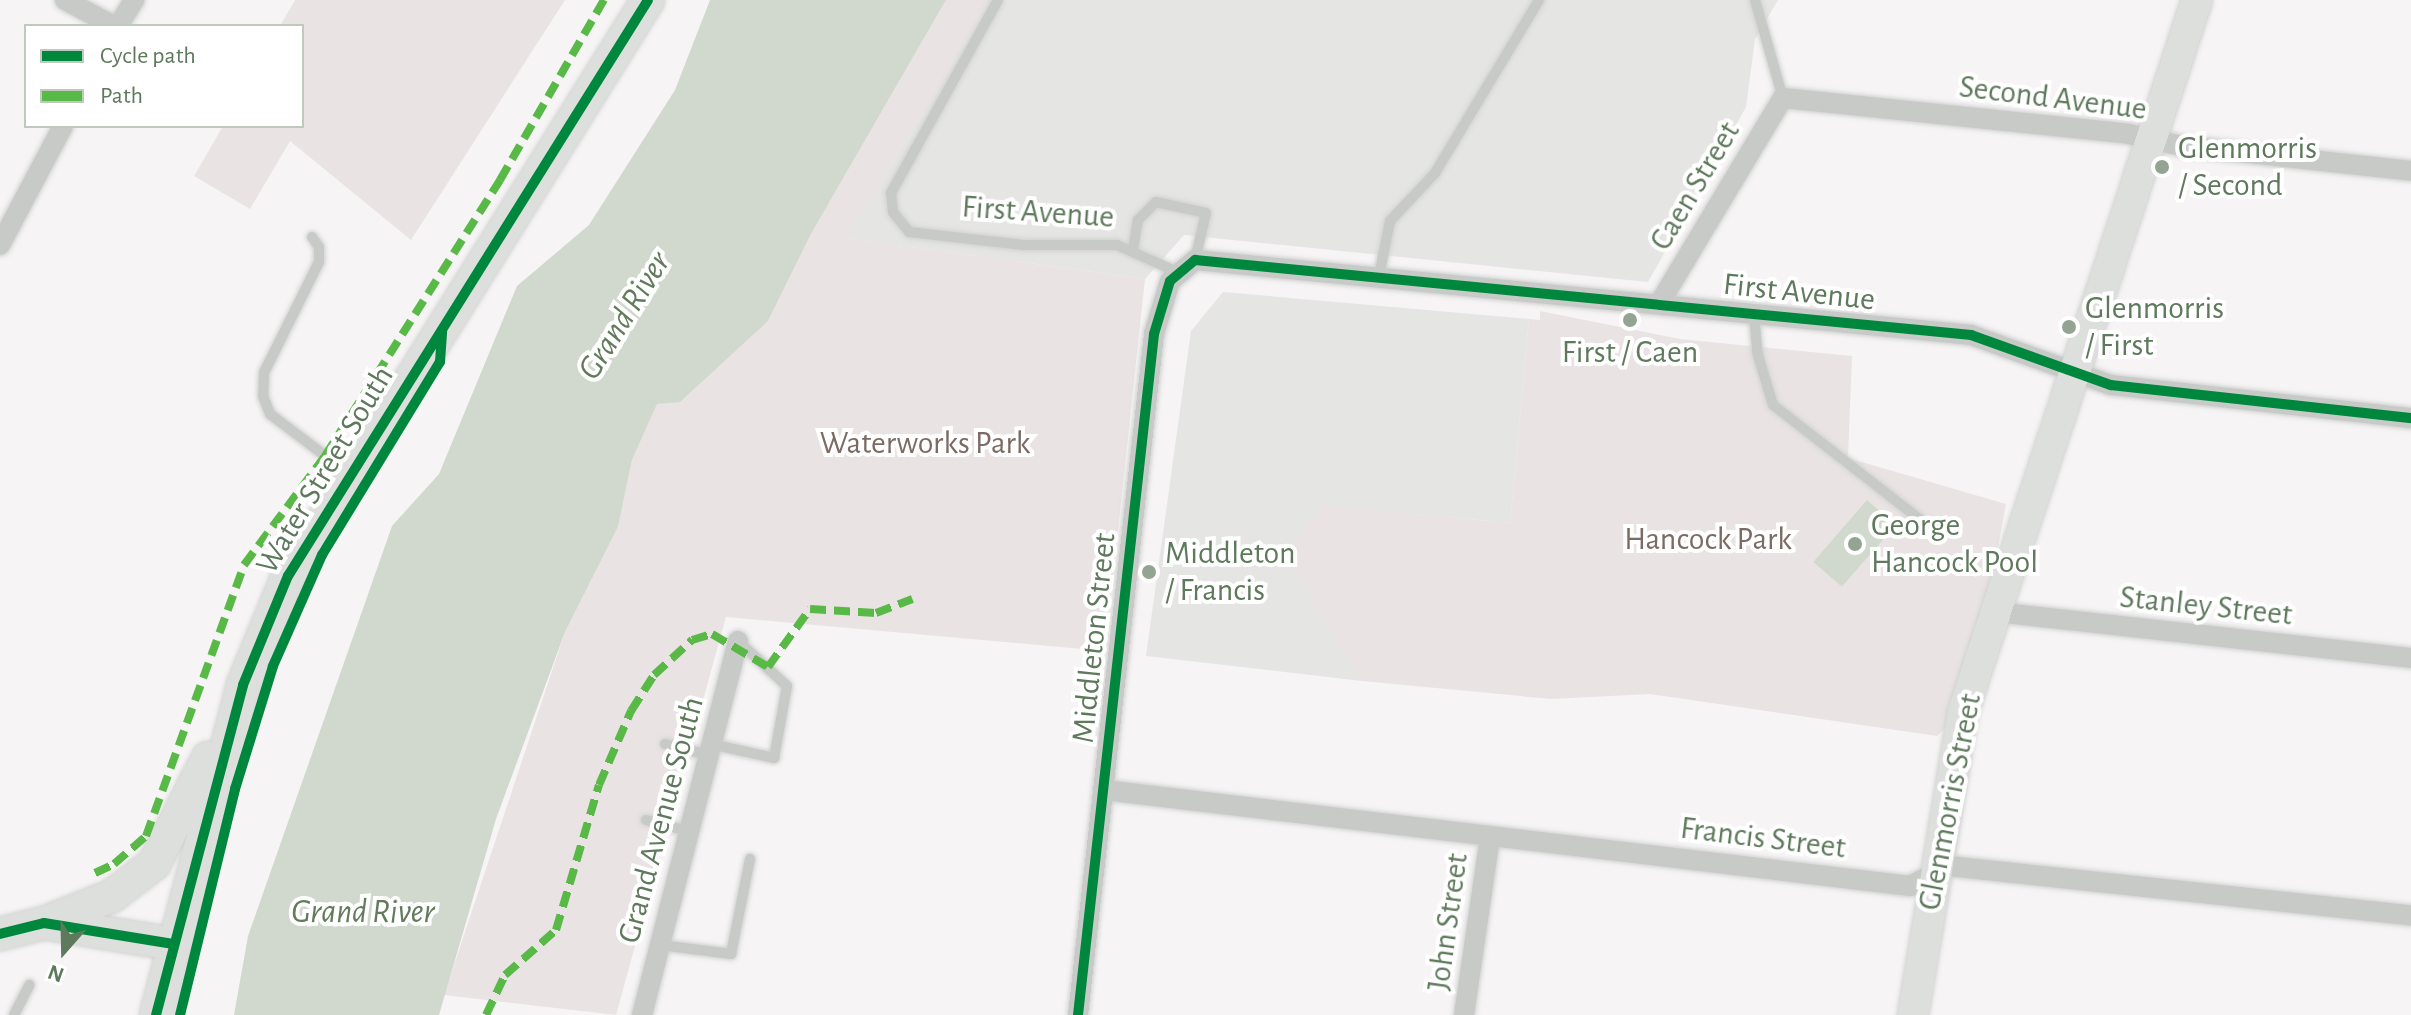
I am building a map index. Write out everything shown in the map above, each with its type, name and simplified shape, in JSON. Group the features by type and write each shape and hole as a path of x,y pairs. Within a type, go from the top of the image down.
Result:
{"main road":[{"name":"Water Street South","path":"156,1015 243,685 288,576 648,0"},
{"path":"0,934 44,923 112,896 154,864 243,685"},
{"path":"44,923 173,944"}],"street":[{"path":"65,0 112,24"},
{"path":"117,24 134,0"},
{"name":"Glenmorris Street","path":"1913,1015 1955,741 2197,0"},
{"name":"Second Avenue","path":"1783,98 2411,171"},
{"name":"Caen Street","path":"1659,304 1783,98"},
{"path":"0,245 62,128"},
{"path":"1177,272 1195,260"},
{"name":"First Avenue","path":"1195,260 1971,335 2020,349 2074,374 2111,385 2411,418"},
{"name":"Middleton Street","path":"1078,1015 1154,334 1164,293 1177,272"},
{"name":"Stanley Street","path":"1995,612 2411,658"},
{"name":"Grand Avenue South","path":"642,1015 738,641"},
{"name":"Francis Street","path":"1104,790 1910,886 1949,866 2411,915"},
{"name":"John Street","path":"1464,1015 1490,837"}],"lane":[{"name":"First Avenue","path":"998,0 891,193 893,212 909,232 1133,250 1177,272"},
{"path":"1379,276 1390,221 1435,173 1539,0"},
{"path":"1755,0 1783,98"},
{"path":"1133,250 1138,220 1156,202 1206,213 1195,260"},
{"path":"312,237 319,247 319,262 264,373 263,396 270,414 350,474"},
{"path":"1754,314 1757,352 1773,405 1927,525"},
{"path":"665,744 774,758 787,686 738,641"},
{"path":"646,820 688,831"},
{"path":"660,945 731,954 750,859"},
{"path":"14,1015 29,985"}],"shaded area":[{"path":"992,0 1778,0 1755,39 1746,107 1648,282 1184,235 1145,279 845,238"},
{"path":"1223,292 1529,319 1510,523 1374,510 1362,681 1146,656 1191,331"}],"green space":[{"path":"295,0 565,0 411,240 290,141 250,209 194,176 222,128 304,128 304,24 281,24"},
{"name":"Waterworks Park","path":"946,0 992,0 846,238 1145,279 1105,651 726,617 616,1015 444,995 565,632 618,527 632,460 657,403 768,321 811,234"},
{"name":"Hancock Park","path":"1540,311 1680,339 1852,356 1848,458 2006,504 1986,612 1953,721 1937,736 1650,694 1551,699 1362,681 1282,552 1325,505 1510,523 1529,319 1540,320"}],"water":[{"name":"Grand River","path":"710,0 946,0 811,234 768,321 680,402 657,404 632,460 618,527 565,632 496,819 439,1015 234,1015 248,936 392,526 439,474 517,286 589,225 675,90"},
{"name":"George Hancock Pool","path":"1867,500 1896,525 1842,587 1813,562"}],"marked path":[{"path":"95,873 114,864 146,836 244,565 325,456 500,180 604,0"},
{"path":"486,1015 505,975 556,930 599,785 631,711 654,675 692,640 712,634 768,667 810,609 876,613 912,599"}],"cycle path":[{"path":"156,1015 243,685 288,576 648,0"},
{"path":"1078,1015 1154,334 1170,281 1195,260 1971,335 2111,385 2411,418"},
{"path":"180,1015 235,789 273,666 322,555 440,362 442,331"},
{"path":"0,934 44,923 173,944"}],"place":[{"name":"Glenmorris / Second","path":"2162,167"},
{"name":"First / Caen","path":"1630,320"},
{"name":"Glenmorris / First","path":"2069,327"},
{"name":"George Hancock Pool","path":"1855,544"},
{"name":"Middleton / Francis","path":"1149,572"}]}
